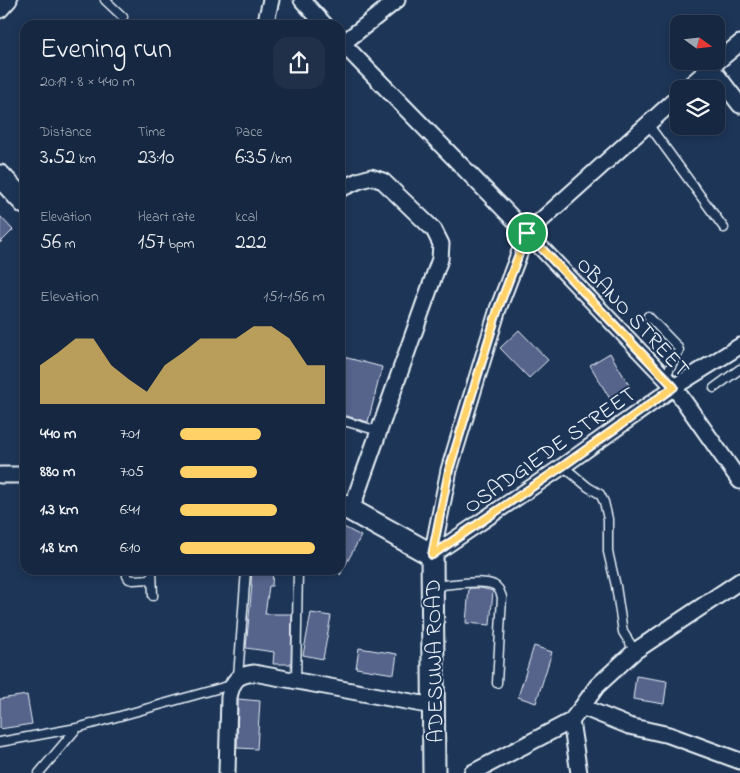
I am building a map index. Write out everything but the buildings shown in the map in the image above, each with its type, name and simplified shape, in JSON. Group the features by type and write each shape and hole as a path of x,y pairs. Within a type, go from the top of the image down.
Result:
{"street":[{"path":"0,10 8,0"},
{"path":"266,20 271,0"},
{"path":"302,0 320,20"},
{"path":"345,39 397,0"},
{"path":"725,55 740,43"},
{"name":"OBANO STREET","path":"345,46 670,383 740,481"},
{"path":"696,80 707,70"},
{"path":"712,70 740,105"},
{"path":"527,233 670,104"},
{"path":"0,176 20,198"},
{"path":"345,186 358,180 371,177 382,181 434,230 441,244 440,259 379,431 345,507 432,555"},
{"name":"ADESUWA ROAD","path":"434,773 432,555 449,470 498,309 527,233"},
{"name":"OSADGIEDE STREET","path":"432,555 563,466 670,383 740,346"},
{"path":"0,475 20,475"},
{"path":"472,773 570,721 598,686 635,651 740,581"},
{"path":"227,773 229,697 235,681 247,674 254,673 433,706"},
{"path":"582,707 629,726 669,735 740,761"},
{"path":"570,721 579,773"},
{"path":"739,773 740,766"}],"lane":[{"path":"105,0 123,17"},
{"path":"648,124 724,228"},
{"path":"648,316 679,350 670,383"},
{"path":"714,388 740,369"},
{"path":"345,421 379,431"},
{"path":"563,466 588,487 600,494 604,502 608,519 608,552 616,586 623,632 635,651"},
{"path":"127,575 129,579 133,580 152,579"},
{"path":"152,575 153,596"},
{"path":"0,742 77,728 235,681 246,575"},
{"path":"296,681 298,575"},
{"path":"432,586 483,582 493,584 499,588 502,597 497,683"},
{"path":"39,773 77,728"}],"route":[{"path":"527,233 674,387 563,466 432,555 449,470 472,391 498,309 527,233"}]}
